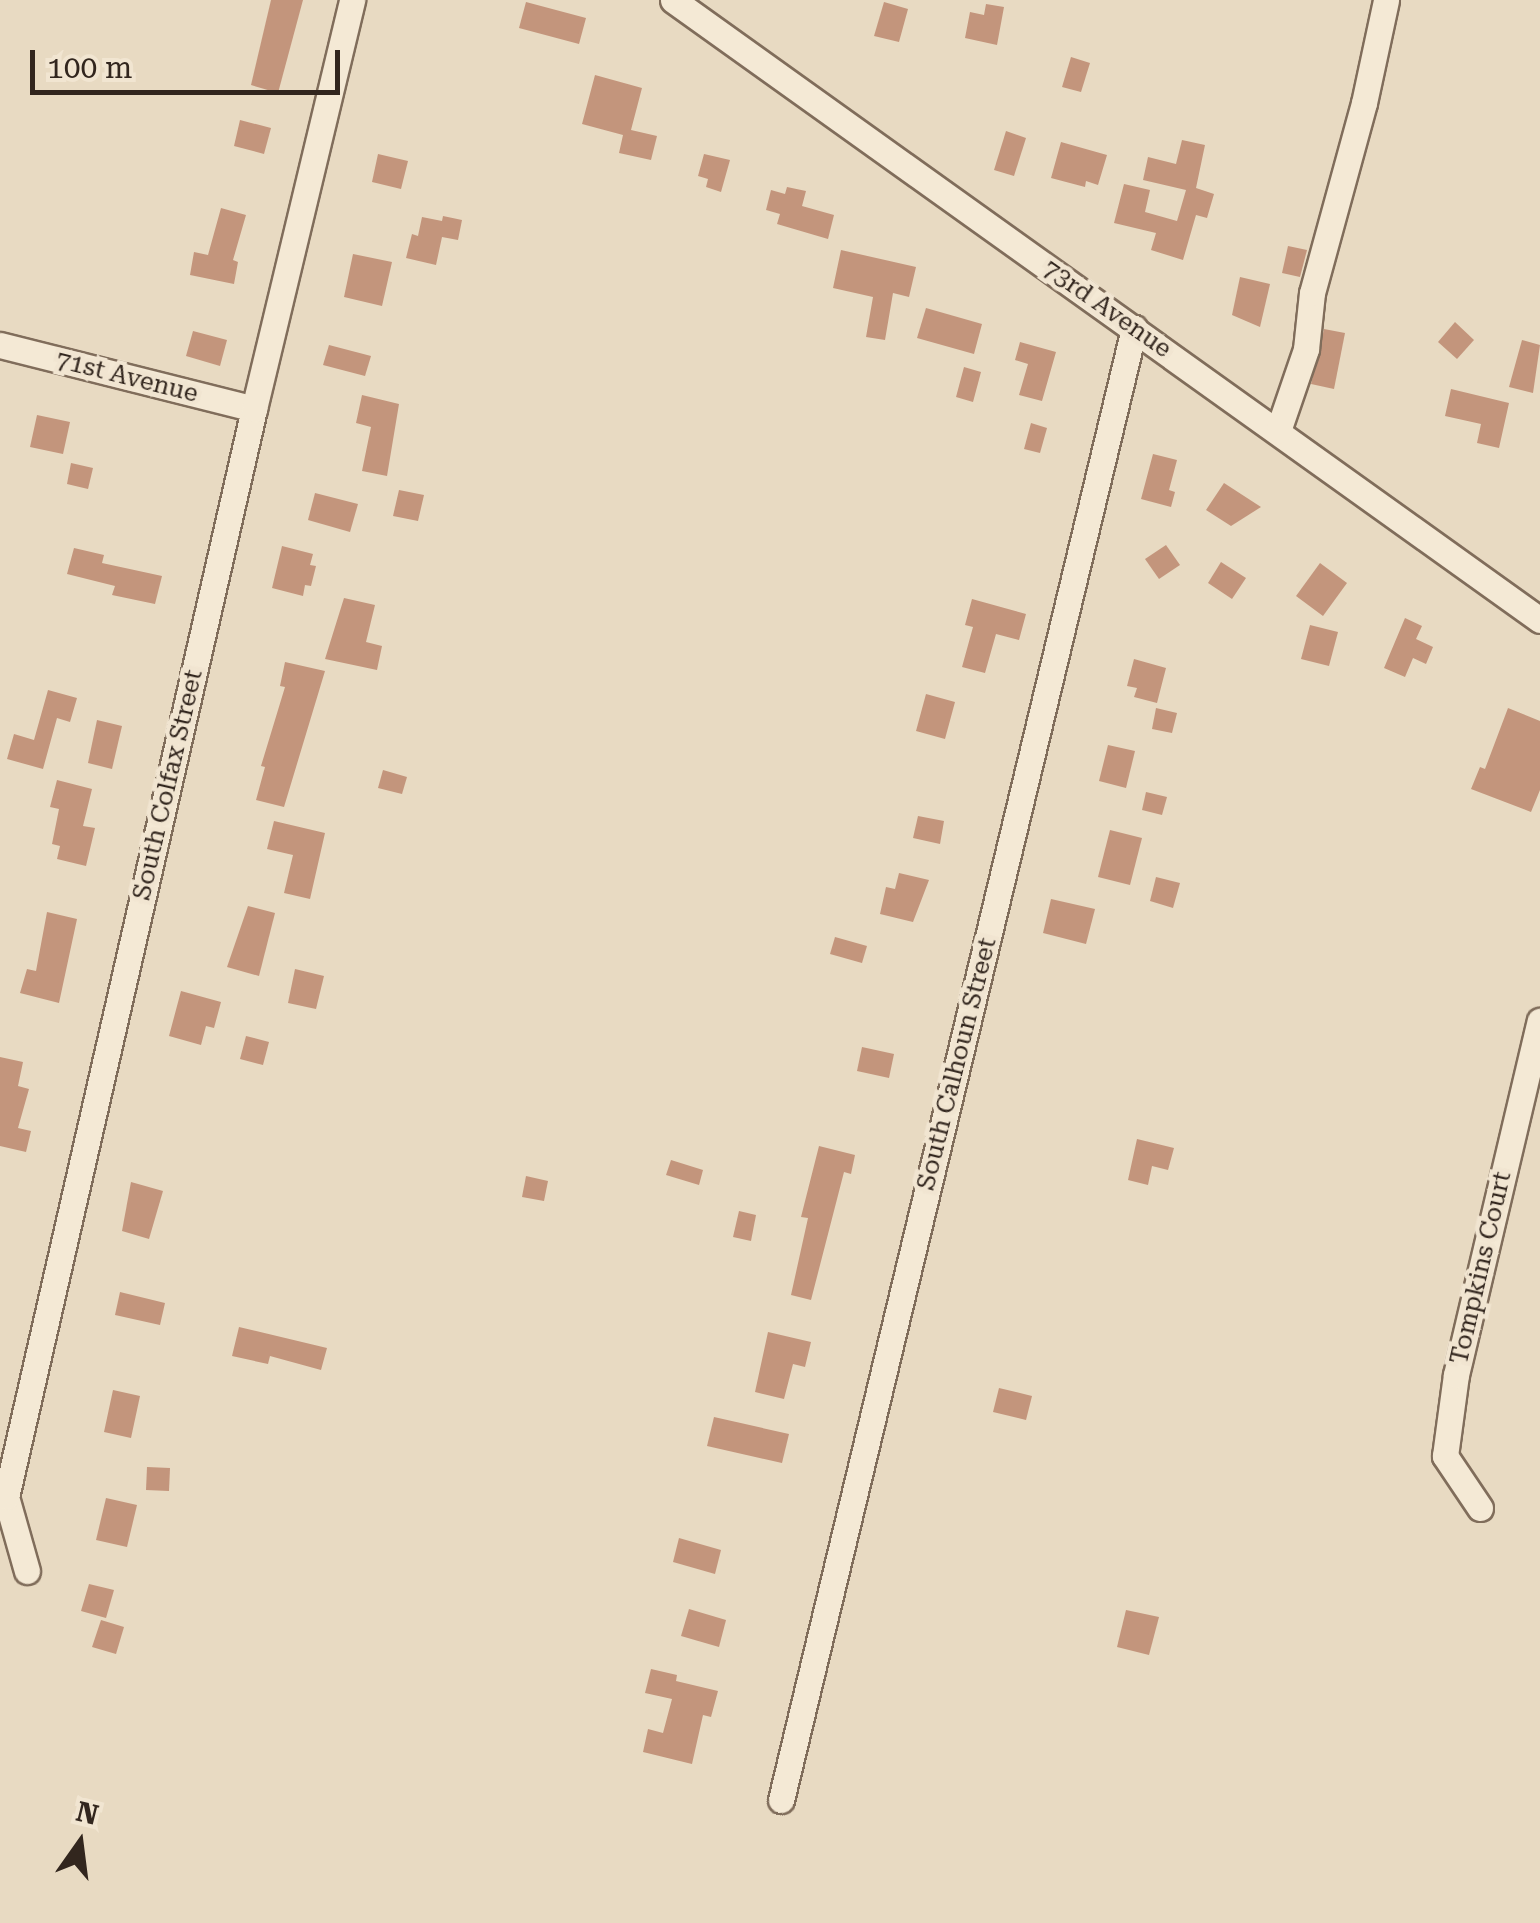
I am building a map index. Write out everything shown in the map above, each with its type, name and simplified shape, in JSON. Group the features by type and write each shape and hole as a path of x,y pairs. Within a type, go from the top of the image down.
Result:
{"street":[{"name":"South Colfax Street","path":"27,1571 6,1497 254,409 352,0"},
{"name":"73rd Avenue","path":"673,0 1540,620"},
{"path":"1278,431 1306,349 1312,293 1364,103 1386,0"},
{"name":"South Calhoun Street","path":"781,1800 1134,328"},
{"name":"71st Avenue","path":"0,344 254,409"},
{"name":"Tompkins Court","path":"1480,1508 1445,1456 1456,1375 1540,1021"}],"building":[{"path":"271,0 303,0 278,93 251,85"},
{"path":"526,2 586,18 579,44 519,28"},
{"path":"884,2 908,9 899,42 874,36"},
{"path":"986,4 1004,7 997,45 965,38 970,12 984,15"},
{"path":"1071,57 1090,63 1081,92 1062,87"},
{"path":"595,75 642,88 631,130 657,136 651,160 619,153 623,135 582,124"},
{"path":"240,120 271,128 264,154 234,146"},
{"path":"1006,131 1026,138 1014,176 994,170"},
{"path":"1182,140 1205,145 1196,188 1214,194 1207,218 1196,215 1183,260 1151,250 1156,233 1114,223 1124,184 1150,190 1145,212 1177,221 1186,190 1143,180 1148,157 1176,164"},
{"path":"1061,142 1107,155 1098,185 1086,181 1085,187 1051,178"},
{"path":"378,154 408,161 401,189 372,182"},
{"path":"704,154 730,160 721,192 706,187 708,179 698,176"},
{"path":"787,187 806,191 802,206 834,215 828,239 777,224 780,214 766,210 771,190 785,194"},
{"path":"221,208 246,215 233,260 238,262 234,284 190,275 194,252 208,255"},
{"path":"443,216 462,220 458,240 442,237 436,265 406,258 412,234 418,236 422,217 442,221"},
{"path":"1288,246 1307,250 1300,277 1282,273"},
{"path":"841,250 916,267 909,297 893,293 885,340 866,337 873,297 833,288"},
{"path":"353,254 392,262 382,306 344,297"},
{"path":"1240,277 1270,284 1260,327 1232,315"},
{"path":"926,308 982,324 974,354 917,338"},
{"path":"1455,322 1474,340 1457,359 1438,342"},
{"path":"1324,329 1345,333 1334,389 1311,384"},
{"path":"193,331 227,340 220,366 186,356"},
{"path":"1522,340 1540,345 1533,393 1509,387"},
{"path":"1020,342 1056,352 1042,401 1019,395 1028,364 1015,360"},
{"path":"329,345 371,356 365,376 323,365"},
{"path":"964,367 981,372 973,402 956,397"},
{"path":"1451,389 1509,403 1499,448 1477,443 1481,424 1445,416"},
{"path":"362,395 399,404 387,476 362,471 371,427 356,423"},
{"path":"37,415 70,422 63,454 30,447"},
{"path":"1031,423 1047,428 1040,453 1024,449"},
{"path":"1153,454 1177,460 1169,490 1175,492 1171,507 1141,499"},
{"path":"71,463 93,468 88,489 67,484"},
{"path":"1224,483 1261,507 1231,526 1206,510"},
{"path":"399,490 424,495 418,521 393,516"},
{"path":"315,493 358,504 350,532 308,520"},
{"path":"1166,545 1180,565 1159,579 1145,559"},
{"path":"282,546 313,554 310,565 316,566 311,586 305,585 303,596 272,588"},
{"path":"74,548 104,555 102,563 162,576 155,604 112,595 115,586 67,574"},
{"path":"1221,562 1246,578 1232,599 1208,583"},
{"path":"1320,563 1347,583 1323,616 1296,596"},
{"path":"344,598 375,605 366,642 382,646 377,670 325,659"},
{"path":"972,599 1026,614 1019,640 996,634 985,673 962,667 973,627 965,625"},
{"path":"1405,618 1422,626 1416,639 1433,647 1426,664 1413,658 1405,677 1384,668"},
{"path":"1310,625 1338,632 1329,666 1301,659"},
{"path":"1134,659 1166,668 1157,703 1134,697 1137,688 1127,686"},
{"path":"285,662 325,671 284,807 256,800 265,767 261,766 285,687 280,686"},
{"path":"48,690 77,698 70,722 57,718 43,769 7,759 14,734 34,740"},
{"path":"926,694 955,702 945,739 916,731"},
{"path":"1156,708 1177,713 1172,733 1152,729"},
{"path":"1508,708 1540,721 1540,790 1531,812 1471,789 1480,767 1485,769"},
{"path":"97,720 122,726 112,769 88,763"},
{"path":"1108,745 1135,751 1126,788 1099,781"},
{"path":"383,770 407,777 402,794 378,788"},
{"path":"57,780 92,789 83,826 95,828 86,866 57,859 60,846 52,844 59,809 50,807"},
{"path":"1146,792 1167,797 1162,815 1142,810"},
{"path":"918,816 944,821 940,844 913,838"},
{"path":"274,821 325,833 310,899 284,893 293,855 267,849"},
{"path":"1110,830 1142,838 1130,885 1098,877"},
{"path":"899,873 929,880 913,922 880,914 886,887 895,889"},
{"path":"1156,877 1180,883 1173,908 1150,901"},
{"path":"1051,899 1095,909 1086,944 1043,933"},
{"path":"248,906 275,913 259,976 227,967"},
{"path":"47,912 77,919 59,1003 20,993 27,969 36,971"},
{"path":"835,937 867,946 862,963 830,954"},
{"path":"295,969 324,976 316,1009 288,1003"},
{"path":"181,991 221,1002 214,1028 206,1026 201,1045 169,1036"},
{"path":"246,1036 269,1042 263,1065 240,1059"},
{"path":"862,1047 894,1054 889,1078 857,1071"},
{"path":"0,1057 23,1062 18,1086 29,1089 18,1128 31,1131 26,1152 0,1146"},
{"path":"1137,1139 1174,1148 1168,1170 1152,1166 1148,1185 1128,1180"},
{"path":"819,1146 855,1155 851,1174 844,1172 811,1300 791,1295 808,1218 801,1217"},
{"path":"671,1160 703,1170 699,1185 666,1175"},
{"path":"526,1176 548,1181 544,1201 522,1197"},
{"path":"131,1182 163,1191 149,1239 122,1231"},
{"path":"739,1211 756,1215 751,1241 733,1237"},
{"path":"120,1292 165,1303 160,1325 115,1315"},
{"path":"239,1327 327,1348 321,1370 270,1356 268,1364 232,1356"},
{"path":"768,1332 811,1342 805,1367 793,1364 784,1399 755,1392"},
{"path":"999,1388 1032,1396 1026,1420 993,1412"},
{"path":"113,1390 140,1396 131,1438 104,1432"},
{"path":"714,1417 789,1434 782,1463 707,1446"},
{"path":"147,1467 170,1468 169,1491 146,1490"},
{"path":"106,1498 137,1505 127,1547 96,1540"},
{"path":"679,1538 721,1550 715,1574 673,1562"},
{"path":"89,1584 114,1590 106,1618 81,1611"},
{"path":"689,1609 726,1620 719,1647 681,1636"},
{"path":"1126,1610 1159,1617 1149,1655 1117,1647"},
{"path":"101,1620 124,1627 116,1654 92,1647"},
{"path":"651,1669 677,1675 676,1681 718,1691 711,1717 703,1715 692,1764 643,1752 648,1729 663,1733 672,1699 645,1693"}]}
